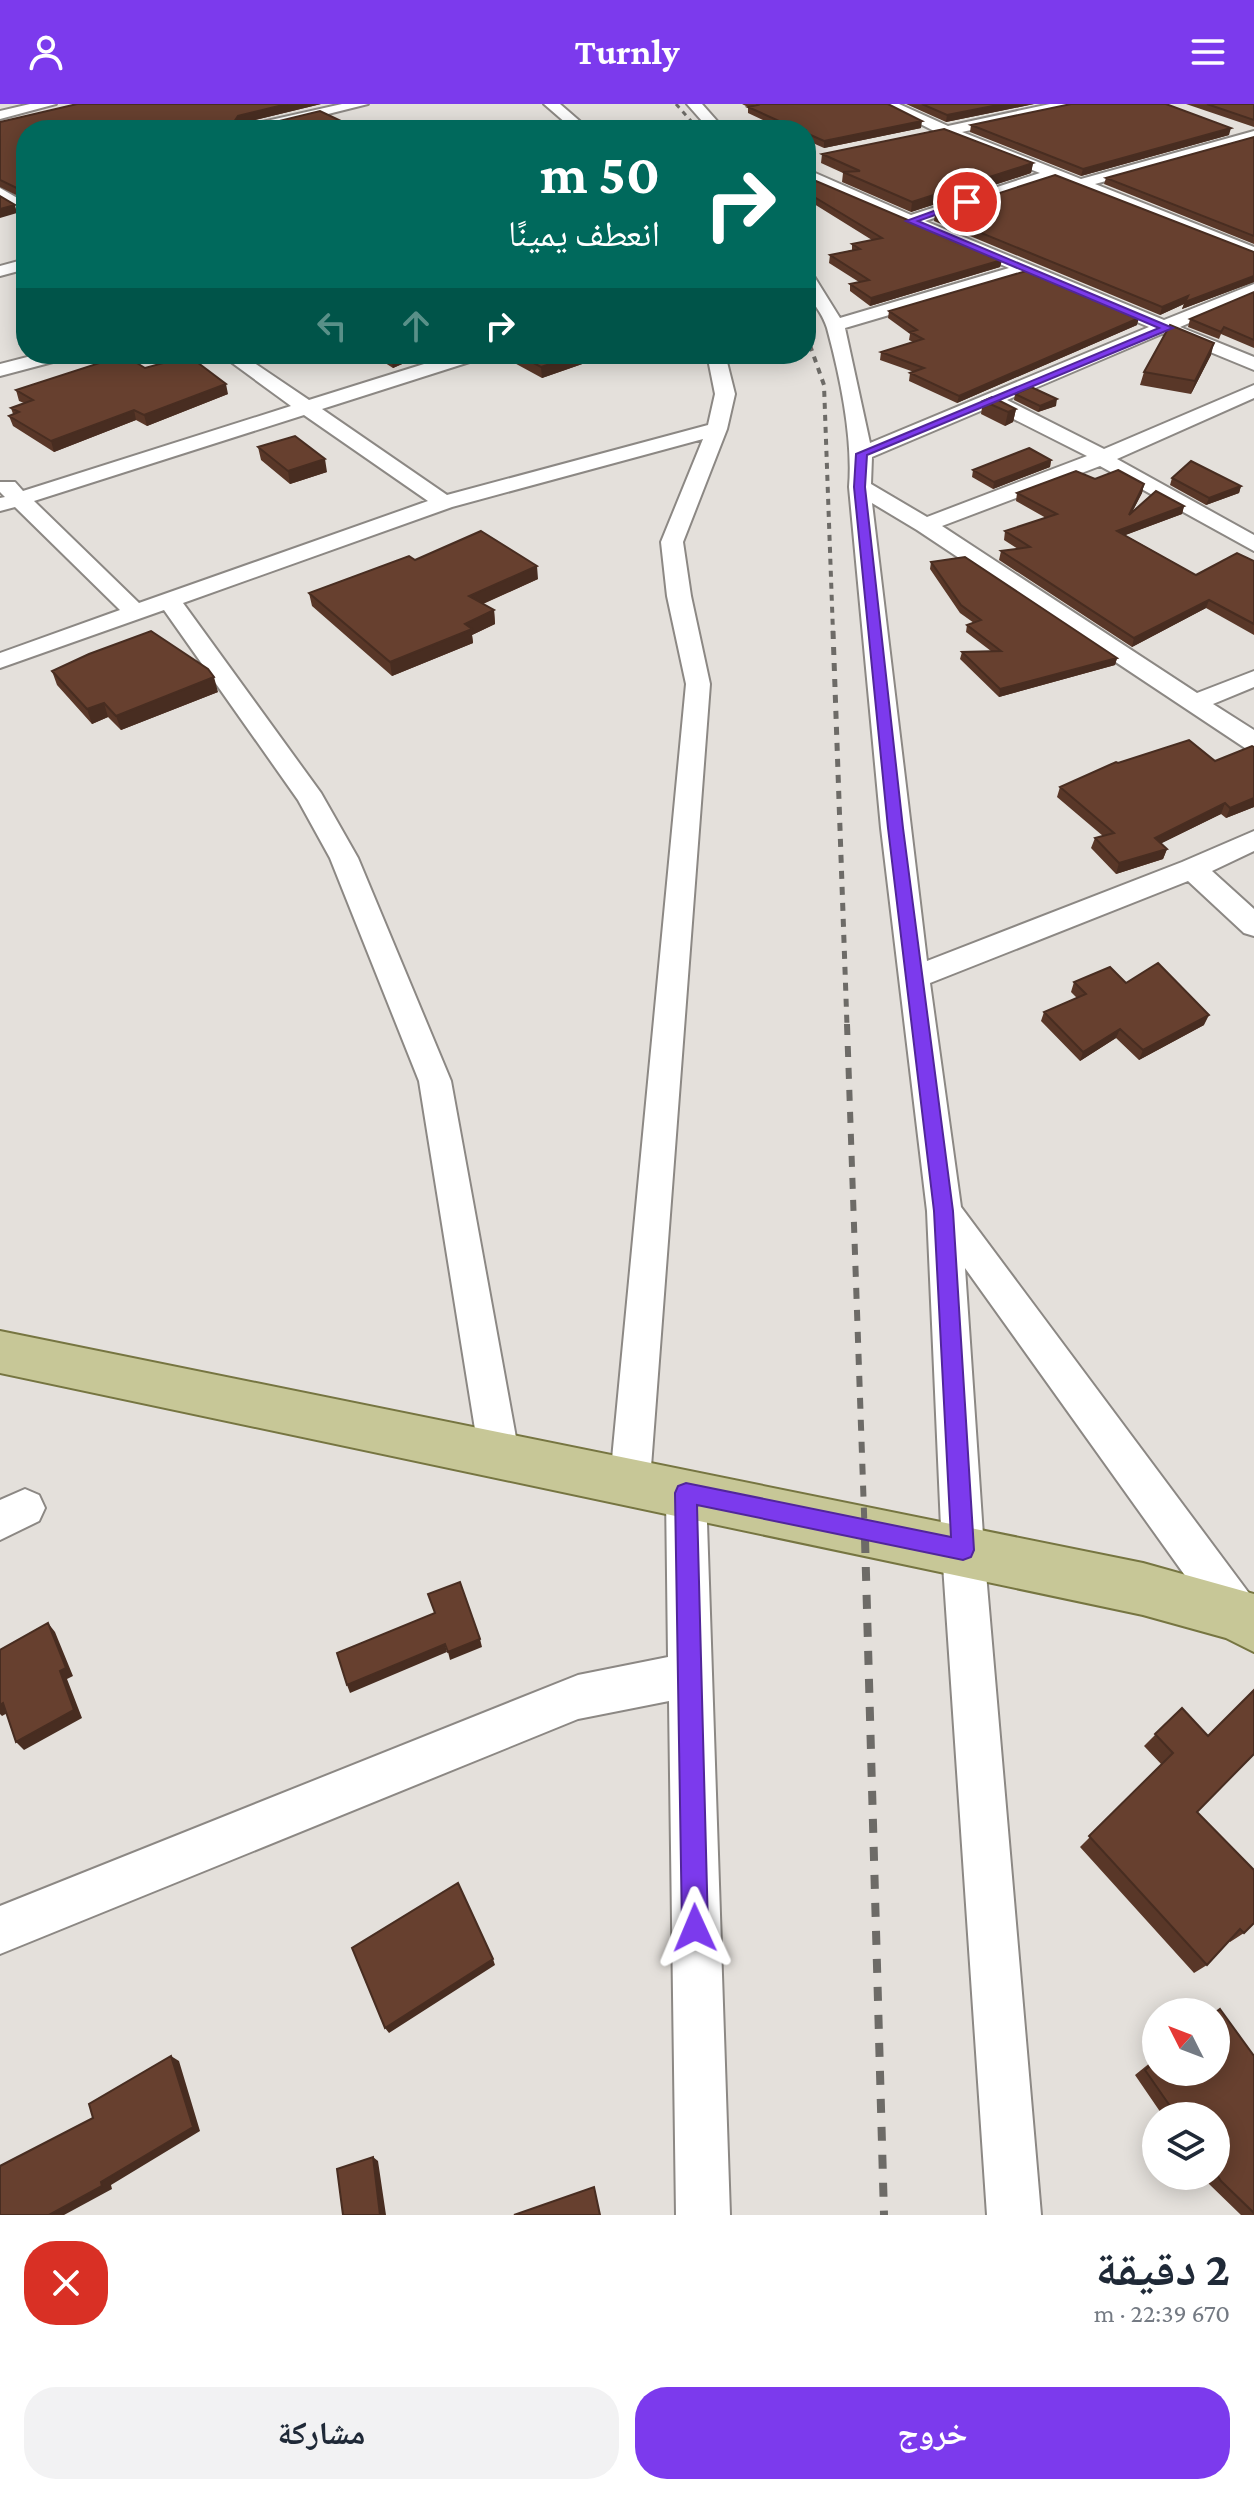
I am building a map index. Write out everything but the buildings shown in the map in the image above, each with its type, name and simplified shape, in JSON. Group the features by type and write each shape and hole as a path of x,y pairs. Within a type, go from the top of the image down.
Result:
{"main road":[{"path":"0,1352 963,1550 1143,1589 1247,1620"}],"street":[{"path":"0,115 49,104"},
{"path":"309,104 342,120"},
{"path":"289,120 361,104"},
{"path":"551,104 571,120"},
{"path":"694,104 709,120"},
{"path":"888,104 947,131 1254,253"},
{"path":"915,137 1069,104"},
{"path":"1223,125 1254,135"},
{"path":"1082,183 1254,135"},
{"path":"910,221 1054,174"},
{"path":"816,179 910,221 1254,364"},
{"path":"835,325 1026,269"},
{"path":"862,454 1168,328 1254,289"},
{"path":"816,294 835,325 862,454 860,487 914,978 944,1211 963,1550 1014,2215"},
{"path":"0,370 23,364"},
{"path":"244,364 444,502"},
{"path":"10,502 444,364"},
{"path":"630,1480 698,684 679,596 672,542 717,429 725,394 718,364"},
{"path":"925,525 1102,457 1254,391"},
{"path":"993,401 1102,457 1254,544"},
{"path":"0,661 444,502 717,429"},
{"path":"0,481 10,502 136,613"},
{"path":"860,487 925,525 1254,742"},
{"path":"170,602 311,799 344,858 435,1081 499,1454"},
{"path":"1194,703 1254,678"},
{"path":"914,978 1192,869 1254,840"},
{"path":"1192,869 1254,926"},
{"path":"944,1211 1247,1620"},
{"path":"686,1493 703,2215"},
{"path":"0,1930 578,1697 688,1675"}],"railway":[{"path":"676,104 690,120"},
{"path":"816,362 824,385 833,633"},
{"path":"833,631 847,1026"},
{"path":"847,1024 865,1541"},
{"path":"865,1539 884,2215"}],"route":[{"path":"695,1928 686,1493 963,1550 944,1211 895,828 860,487 862,454 1168,328 910,221 967,202"}]}
